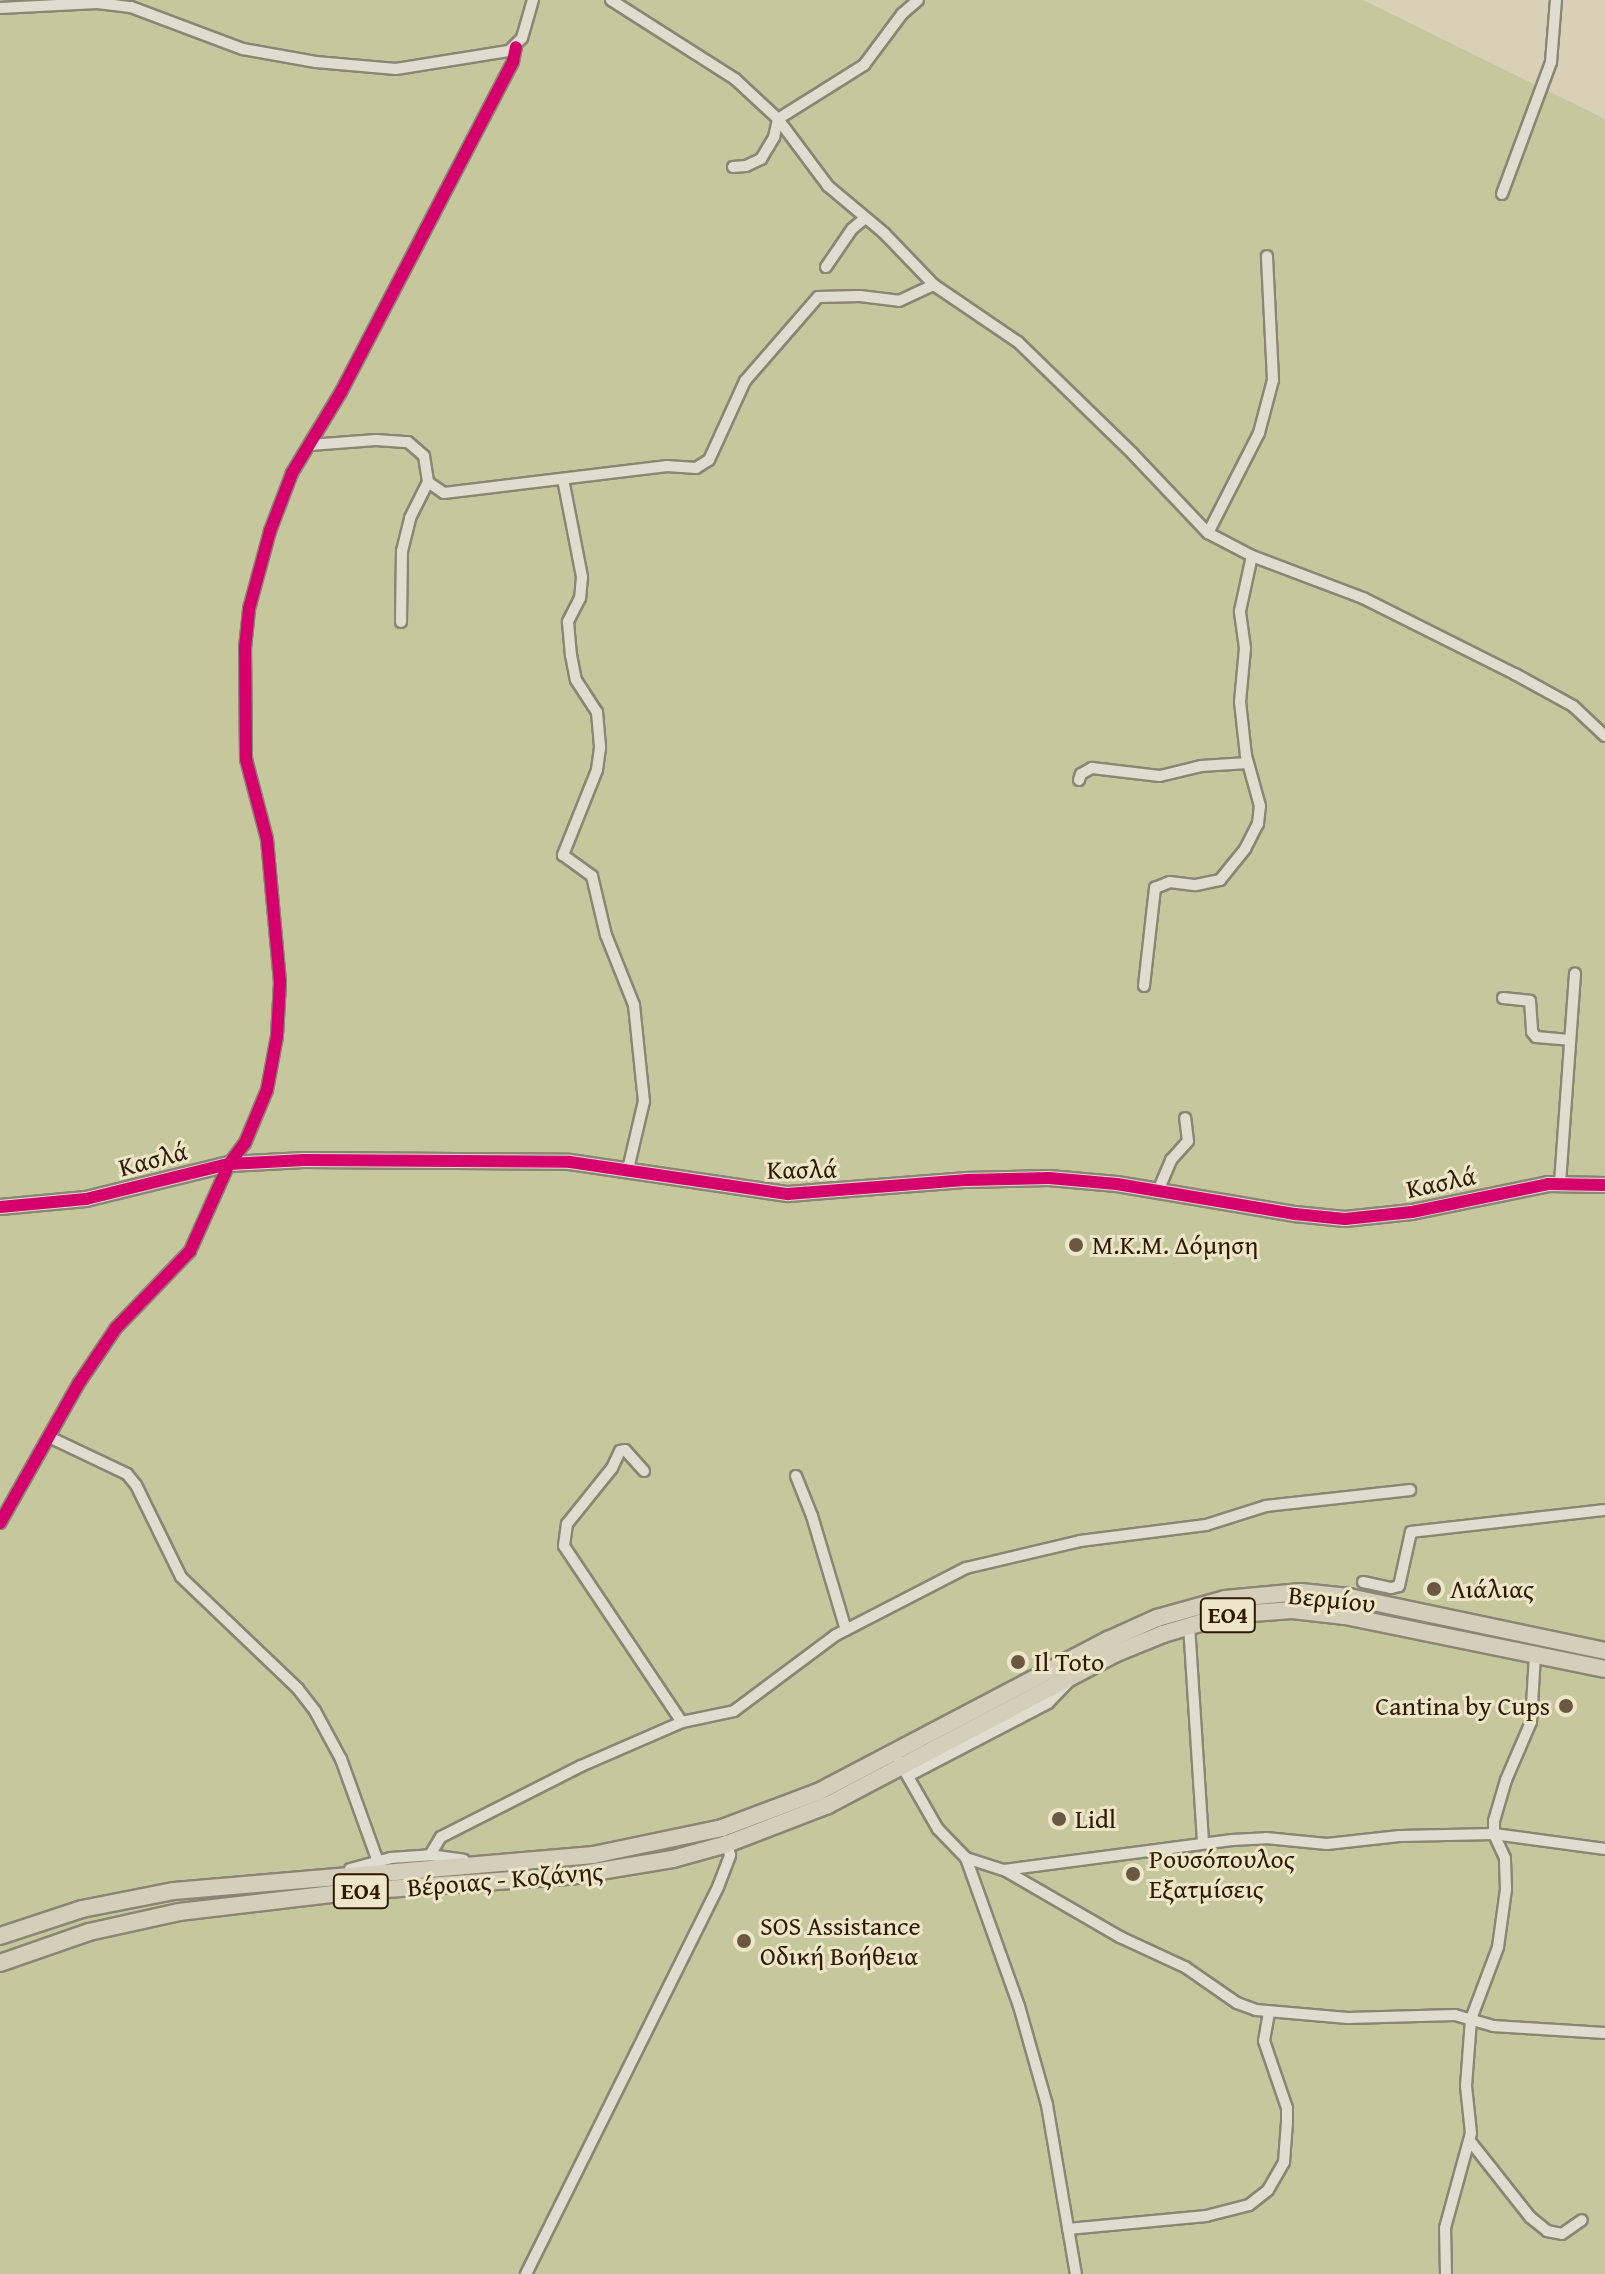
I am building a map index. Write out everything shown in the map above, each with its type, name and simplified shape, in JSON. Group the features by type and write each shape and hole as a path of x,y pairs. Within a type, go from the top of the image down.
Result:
{"main road":[{"name":"Βερμίου","path":"901,1765 1108,1640 1173,1613 1251,1595 1301,1592 1349,1597 1605,1651"},
{"name":"Βερμίου","path":"725,1836 818,1792 901,1765 1076,1673 1189,1625 1251,1611 1292,1610 1381,1622 1605,1669"},
{"name":"Βέροιας - Κοζάνης","path":"0,1936 120,1899 304,1878 514,1863 725,1836"},
{"name":"Βέροιας - Κοζάνης","path":"0,1963 89,1932 179,1912 346,1892 570,1876 660,1861 725,1836"}],"street":[{"path":"0,1523 79,1383 124,1318 190,1251 229,1164 245,1143 267,1090 280,996 266,829 246,759 246,627 282,496 513,61 533,0"},
{"path":"611,0 735,79 778,119 813,169 903,251 934,285 1018,342 1208,533 1252,556 1363,598 1515,674 1573,706 1605,736"},
{"path":"733,167 746,166 761,159 774,137 778,119 864,65 902,14 918,0"},
{"path":"1502,194 1551,62 1556,0"},
{"path":"0,8 97,3 131,7 243,49 373,68 424,67 516,47"},
{"path":"826,267 852,229 865,218"},
{"path":"1208,533 1259,433 1273,380 1267,256"},
{"path":"428,482 444,493 667,466 704,465 713,454 741,386 818,297 860,296 899,301 934,285"},
{"path":"310,445 376,440 408,442 424,456 428,482 410,518 402,551 401,622"},
{"path":"563,479 582,577 580,598 568,622 571,655 576,680 597,712 600,748 597,770 563,855 592,876 606,935 632,997 644,1101 628,1169"},
{"path":"1144,986 1155,888 1170,882 1196,885 1220,880 1254,835 1260,806 1240,725 1245,648 1240,611 1252,556"},
{"path":"1079,780 1081,774 1092,768 1160,776 1201,766 1248,763"},
{"path":"1560,1183 1575,974"},
{"path":"1503,998 1530,1001 1532,1032 1536,1037 1569,1040"},
{"path":"1158,1191 1171,1160 1188,1141 1185,1118"},
{"name":"Κασλά","path":"0,1207 86,1199 229,1164 540,1161 628,1169 772,1193 1018,1178 1076,1180 1295,1214 1356,1219 1412,1212 1560,1183 1605,1185"},
{"path":"49,1437 127,1474 181,1577 298,1689 315,1711 341,1759 378,1862"},
{"path":"644,1471 625,1450 620,1451 612,1468 567,1524 564,1546 682,1722"},
{"path":"796,1476 812,1516 846,1630"},
{"path":"430,1855 441,1837 581,1766 682,1722 734,1711 814,1649 966,1568 1060,1544 1206,1525 1273,1505 1410,1490"},
{"path":"1363,1582 1391,1588 1399,1586 1407,1538 1411,1532 1605,1510"},
{"path":"1189,1625 1203,1842"},
{"path":"1446,2274 1445,2228 1470,2141 1466,2086 1471,2019 1502,1930 1507,1876 1505,1858 1494,1834 1506,1780 1531,1722 1535,1655"},
{"path":"901,1765 938,1829 966,1858 1035,2056 1047,2105 1076,2274"},
{"path":"1004,1870 1203,1842 1266,1838 1327,1844 1400,1836 1494,1834 1605,1849"},
{"path":"526,2274 718,1887 730,1855 725,1836"},
{"path":"304,1878 378,1862 430,1855 514,1863"},
{"path":"966,1858 1004,1870 1120,1937 1185,1967 1237,2003 1269,2013 1289,2011 1348,2018 1455,2015 1493,2026 1605,2033"},
{"path":"1068,2229 1206,2216 1249,2205 1268,2190 1284,2162 1287,2132 1287,2108 1264,2041 1269,2013"},
{"path":"1470,2141 1530,2217 1547,2231 1562,2234 1582,2220"}],"green space":[{"path":"0,0 1363,0 1605,119 1605,2274 0,2274"}],"cycle path":[{"path":"0,1523 79,1383 116,1328 190,1251 229,1164 245,1143 267,1090 277,1036 280,982 267,839 246,759 245,648 249,609 270,531 292,473 341,392 513,61 516,47"},
{"path":"0,1207 86,1199 229,1164 304,1160 570,1162 788,1194 967,1180 1049,1178 1117,1184 1295,1214 1345,1219 1412,1212 1548,1184 1605,1185"}],"place":[{"name":"Μ.Κ.Μ. Δόμηση","path":"1076,1245"},
{"name":"Λιάλιας","path":"1434,1589"},
{"name":"Il Toto","path":"1018,1662"},
{"name":"Cantina by Cups","path":"1566,1706"},
{"name":"Lidl","path":"1059,1819"},
{"name":"Ρουσόπουλος Εξατμίσεις","path":"1133,1874"},
{"name":"SOS Assistance Οδική Βοήθεια","path":"744,1941"}]}
